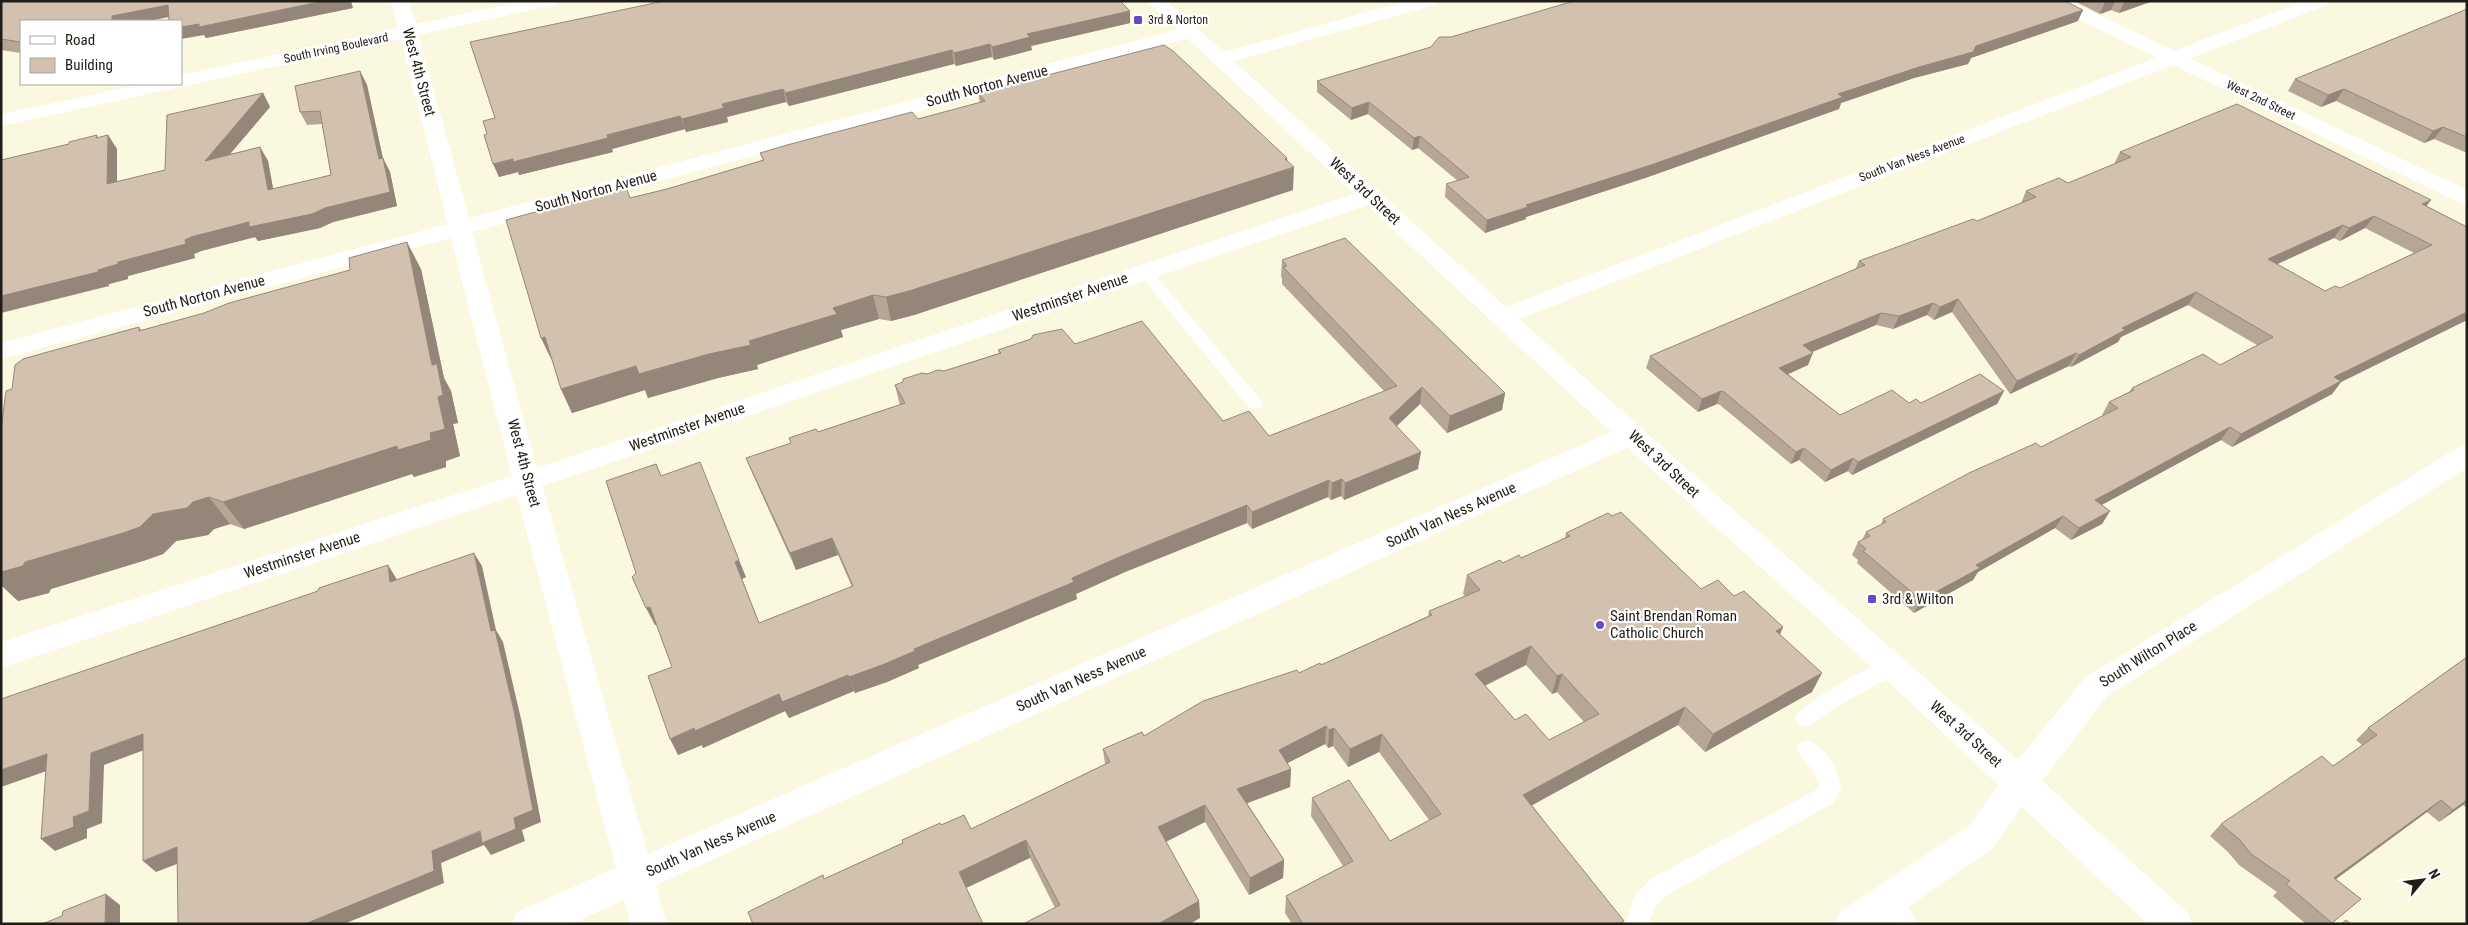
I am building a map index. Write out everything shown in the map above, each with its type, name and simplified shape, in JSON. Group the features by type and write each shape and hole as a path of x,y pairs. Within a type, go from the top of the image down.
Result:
{"street":[{"name":"West 4th Street","path":"400,1 527,481 649,924"},
{"name":"South Irving Boulevard","path":"182,81 548,1"},
{"name":"West 3rd Street","path":"1156,1 1632,434 1892,666 2174,924"},
{"path":"1220,59 1428,1"},
{"name":"West 2nd Street","path":"2054,1 2467,199"},
{"name":"South Van Ness Avenue","path":"1504,316 2321,1"},
{"name":"South Norton Avenue","path":"1,351 461,226 1190,32"},
{"path":"1,120 165,85"},
{"name":"Westminster Avenue","path":"1,655 527,481 1371,196"},
{"name":"South Van Ness Avenue","path":"530,924 1632,434"},
{"name":"South Wilton Place","path":"1853,924 1896,913 1981,837 2020,783 2096,687 2467,455"}],"lane":[{"path":"1145,272 1255,404"},
{"path":"1805,718 1829,701 1892,666"},
{"path":"1640,924 1638,921 1644,902 1660,886 1824,797 1830,789 1830,778 1821,764 1807,749"}],"building":[{"path":"1,1 324,1 199,27 199,24 182,27 182,20 169,20 168,5 112,16 112,20 20,20 20,42 1,39"},
{"path":"664,1 1120,1 1130,11 1027,34 1030,37 992,47 990,44 954,53 952,50 785,93 783,89 722,104 724,108 682,119 680,116 607,135 608,138 513,162 513,159 493,164 484,135 487,134 483,121 495,118 470,42"},
{"path":"1574,1 2065,1 2083,10 1976,46 1973,52 1919,67 1838,94 1843,97 1651,165 1526,205 1528,207 1487,220 1446,184 1469,177 1420,136 1414,138 1369,102 1352,108 1317,81 1431,47 1439,37 1451,37"},
{"path":"2467,9 2467,137 2443,127 2433,131 2344,89 2328,95 2295,79"},
{"path":"1164,45 1173,51 1287,158 1285,159 1294,167 909,291 886,297 873,295 833,308 837,314 749,341 751,345 709,354 639,374 636,366 561,389 545,337 541,338 506,220 626,187 630,198 667,189 764,160 760,153 787,145 912,112 918,119 985,101 978,93"},
{"path":"360,71 379,159 383,158 390,192 325,208 312,214 249,227 249,222 191,237 185,240 186,244 118,262 118,264 98,270 98,272 1,296 1,160 69,144 69,142 97,135 96,138 108,135 107,184 165,170 167,115 263,93 205,161 260,147 268,190 331,175 320,111 300,112 295,86"},
{"path":"2237,104 2431,200 2422,204 2467,227 2467,312 2334,377 2341,381 2241,434 2230,427 2095,500 2110,511 2079,528 2063,516 1976,565 1980,568 1921,600 1863,551 1866,549 1858,542 1870,536 1866,532 1886,522 1883,519 1969,473 2036,443 2041,447 2118,408 2109,402 2134,390 2132,388 2203,354 2220,365 2273,337 2196,292 2122,328 2125,330 2079,355 2076,353 2017,381 1958,299 1940,307 1933,303 1899,316 1881,313 1803,345 1813,353 1779,368 1840,415 1892,390 1909,403 1916,399 1921,403 1980,374 2004,391 1858,462 1853,458 1831,470 1804,448 1796,452 1724,392 1721,391 1702,399 1650,356 1865,265 1859,261 1973,219 1977,221 2036,197 2026,191 2059,178 2068,183 2131,157 2120,152","holes":["2374,216 2432,245 2340,288 2335,286 2325,291 2268,259 2343,225 2349,228"]},
{"path":"1345,238 1505,393 1450,416 1422,387 1389,418 1421,452 1345,483 1342,479 1332,483 1329,480 1252,512 1247,505 1124,555 1072,578 1074,582 914,649 915,651 882,665 849,677 848,675 782,702 779,694 695,731 694,728 670,739 648,676 672,667 650,607 646,608 632,577 636,573 606,481 656,464 661,476 700,462 739,560 735,562 759,623 853,586 832,538 790,553 746,458 791,443 789,438 816,429 818,432 905,403 895,385 903,382 903,379 922,373 927,374 938,370 944,371 1001,353 998,350 1031,339 1033,335 1062,329 1075,344 1142,321 1223,421 1249,411 1269,436 1397,386 1283,267 1287,266 1282,260"},
{"path":"407,242 432,365 437,364 443,395 438,397 445,429 430,433 431,440 398,450 397,446 223,502 209,497 193,502 187,508 153,514 140,527 25,562 23,566 1,572 1,430 6,391 12,389 15,365 23,359 44,353 139,327 139,331 204,313 229,303 350,270 349,258"},
{"path":"1621,512 1701,589 1718,580 1734,596 1744,591 1783,627 1776,631 1822,673 1713,734 1685,707 1523,795 1624,921 1619,924 1303,924 1286,896 1353,861 1312,798 1349,780 1390,841 1441,814 1382,734 1350,749 1334,728 1329,730 1326,726 1279,750 1291,769 1237,789 1284,860 1250,878 1205,805 1158,827 1199,901 1158,924 1023,924 1060,905 1026,840 959,872 983,924 753,924 748,912 823,875 824,879 903,843 902,840 940,823 941,825 964,815 971,829 1110,762 1103,749 1142,732 1144,736 1203,701 1297,670 1299,673 1320,663 1321,665 1432,615 1429,611 1480,590 1467,575 1500,560 1503,563 1519,555 1521,558 1570,536 1566,533 1608,513 1612,516","holes":["1531,646 1557,676 1562,674 1599,714 1549,740 1526,714 1515,720 1475,674"]},
{"path":"474,553 491,631 495,630 514,711 533,810 514,818 516,829 482,843 480,831 432,851 434,871 305,924 178,924 177,847 143,861 143,734 91,753 89,811 73,817 74,827 41,839 47,754 1,770 1,699 318,591 319,588 388,565 390,582"},
{"path":"2467,657 2467,800 2453,810 2441,800 2334,878 2361,899 2332,923 2286,884 2290,881 2251,854 2240,840 2221,824 2322,756 2333,766 2377,735 2368,728"},
{"path":"106,894 105,924 42,924 62,916 63,911"},
{"path":"2346,920 2351,924 2341,924"}],"place":[{"name":"3rd & Norton","path":"1138,20"},
{"name":"3rd & Wilton","path":"1872,599"},
{"name":"Saint Brendan Roman Catholic Church","path":"1600,625"}]}
